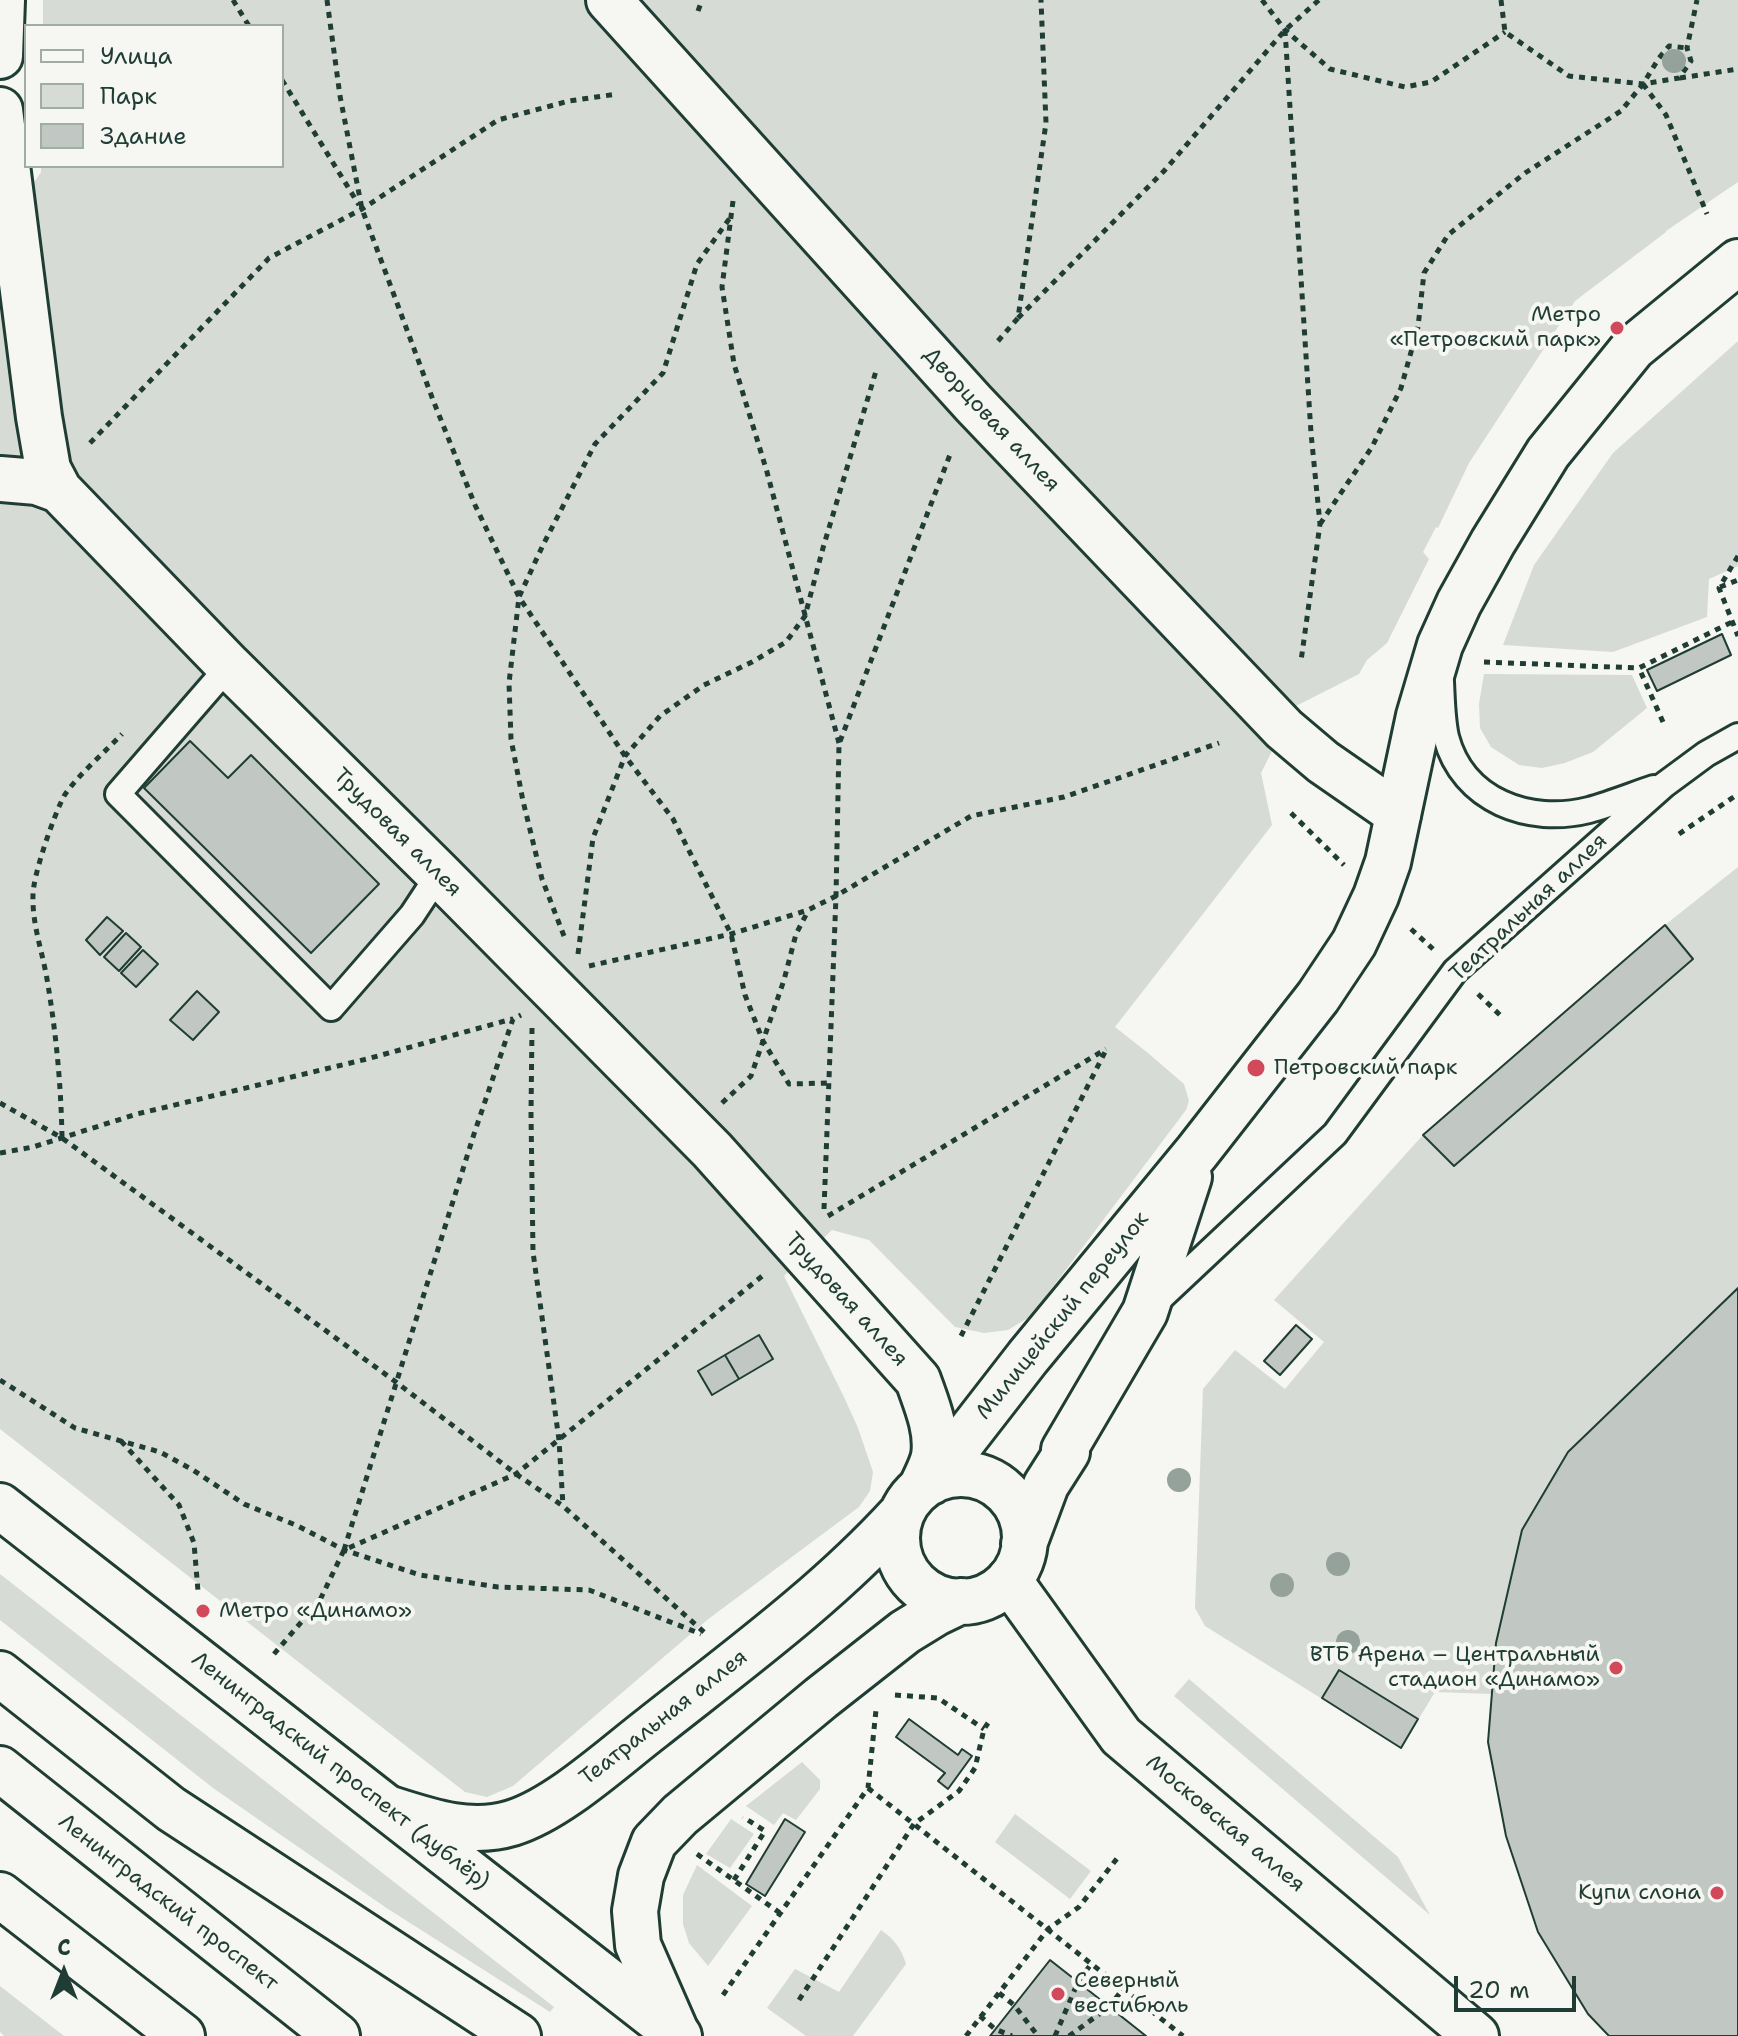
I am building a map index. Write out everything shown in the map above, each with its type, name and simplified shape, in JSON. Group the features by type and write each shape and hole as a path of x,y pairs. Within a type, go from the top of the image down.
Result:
{"street":[{"path":"0,56 2,0"},
{"name":"Дворцовая аллея","path":"609,0 985,415 1284,729 1323,762 1398,814"},
{"name":"Трудовая аллея","path":"0,110 39,417 48,469 59,490 229,666 712,1150 918,1380 931,1415 934,1441 934,1457 918,1494"},
{"name":"Милицейский переулок","path":"918,1494 1197,1152 1318,997 1354,943 1388,862 1419,716 1440,645 1479,567 1548,453 1633,348 1738,262"},
{"path":"0,479 37,482 59,490"},
{"name":"Милицейский переулок","path":"1016,1562 1046,1485 1067,1452 1064,1450 1145,1312 1197,1152"},
{"path":"947,1475 986,1479 998,1486 1016,1505 1024,1530 1016,1562 987,1595 975,1600 948,1600 924,1590 906,1570 900,1558 897,1532 918,1494 947,1475"},
{"name":"Театральная аллея","path":"387,1808 459,1828 487,1828 536,1815 589,1777 808,1604 918,1494"},
{"name":"Ленинградский проспект (дублёр)","path":"0,1506 678,2035"},
{"name":"Московская аллея","path":"1016,1562 1121,1736 1476,2036"},
{"path":"678,2035 638,1945 635,1911 641,1876 654,1842 680,1815 881,1650 915,1626 961,1601"},
{"path":"0,1674 171,1809 518,2036"},
{"name":"Ленинградский проспект","path":"0,1769 337,2036"},
{"path":"0,1895 182,2036"},
{"path":"73,1951 157,2036"}],"lane":[{"path":"1440,645 1442,711 1447,738 1455,760 1474,785 1496,802 1526,812 1557,814 1588,810 1664,785"},
{"path":"229,666 118,794 331,1008 412,915 439,874"},
{"name":"Театральная аллея","path":"1145,1312 1335,1134 1455,971 1664,785 1706,754 1738,736"}],"path":[{"path":"233,0 248,24"},
{"path":"327,0 340,96 362,209 475,505 519,597 625,756 673,819 731,934 745,995 763,1041 789,1084 829,1083"},
{"path":"698,11 702,0"},
{"path":"1018,318 1046,123 1041,0"},
{"path":"1262,0 1285,30 1330,69 1405,87 1431,82 1505,32"},
{"path":"998,341 1164,171 1285,30 1319,0"},
{"path":"1501,0 1505,32 1569,76 1643,84 1738,69"},
{"path":"1679,78 1691,61 1687,48 1697,0"},
{"path":"1285,30 1311,433 1320,524 1301,661"},
{"path":"1320,524 1372,447 1401,388 1418,327 1424,273 1448,235 1525,173 1621,111 1669,46 1687,48"},
{"path":"284,83 362,209"},
{"path":"1643,84 1666,115 1707,214"},
{"path":"90,443 269,258 362,209 498,120 569,101 617,94"},
{"path":"735,140 732,215 722,287 734,364 767,472 839,744 824,1218 1106,1049 961,1336"},
{"path":"566,943 542,879 511,739 509,683 519,597 595,444 663,373 697,264 732,215"},
{"path":"578,954 593,838 625,756 660,716 704,685 786,642 805,616 876,371"},
{"path":"839,744 951,452"},
{"path":"1719,588 1738,556"},
{"path":"1719,588 1738,580"},
{"path":"1719,588 1738,636"},
{"path":"1484,662 1639,668 1732,622"},
{"path":"1639,668 1663,722"},
{"path":"62,1138 62,1091 47,976 33,921 33,891 47,840 65,796 130,726"},
{"path":"576,969 731,934 808,910 971,816 1064,797 1219,743"},
{"path":"1679,834 1738,794"},
{"path":"1291,813 1347,869"},
{"path":"714,1110 751,1076 784,980 796,934 808,910"},
{"path":"1411,929 1442,958"},
{"path":"1471,986 1500,1015"},
{"path":"0,1153 33,1147 137,1114 367,1059 513,1019 532,1010"},
{"path":"274,1654 320,1600 344,1550 513,1019"},
{"path":"532,1025 533,1252 559,1440 563,1506"},
{"path":"0,1103 62,1138 563,1506 710,1637 589,1590 498,1587 420,1575 344,1550 298,1526 244,1504 160,1452 75,1428 0,1380"},
{"path":"344,1550 516,1474 772,1268"},
{"path":"120,1440 179,1505 194,1543 198,1591"},
{"path":"893,1695 938,1698 984,1729"},
{"path":"723,1995 868,1788 877,1709"},
{"path":"799,2000 914,1824 959,1791 975,1768 988,1723"},
{"path":"868,1788 1183,2036"},
{"path":"732,1811 765,1831 734,1880"},
{"path":"696,1854 781,1913"},
{"path":"966,2036 1048,1929 1079,1907 1119,1856"},
{"path":"1055,2036 1078,1982 1091,1964"},
{"path":"1069,2036 1109,2007 1123,1989"},
{"path":"999,1993 1014,2005 1038,2036"},
{"path":"980,2016 995,2029 1012,2036"}],"green space":[{"path":"43,0 1738,0 1738,182 1666,231 1575,301 1469,463 1423,552 1429,559 1387,643 1367,660 1359,674 1294,707 1261,773 1272,825 1115,1027 1184,1084 1189,1101 1186,1110 1031,1316 1008,1330 984,1333 955,1327 869,1240 832,1230 784,1276 858,1428 873,1472 870,1491 859,1507 707,1620 513,1786 487,1797 465,1792 0,1429 0,231 41,168 284,168 284,24 43,24"},
{"path":"1738,341 1738,566 1709,579 1707,617 1613,652 1503,645 1534,565 1613,453"},
{"path":"1484,674 1632,675 1647,708 1593,752 1542,768 1519,765 1491,747 1480,728 1479,704"},
{"path":"1738,867 1738,2036 1609,2036 1588,2014 1538,1932 1506,1836 1492,1694 1435,1692 1401,1748 1205,1626 1195,1608 1203,1389 1235,1350 1285,1389 1324,1342 1274,1300 1423,1135 1665,925"},
{"path":"0,1574 554,2007 550,2012 385,1907 213,1788 0,1620"},
{"path":"1189,1679 1398,1857 1430,1915 1174,1696"},
{"path":"802,1762 820,1780 820,1789 796,1820 783,1813 774,1825 746,1806"},
{"path":"1015,1814 1091,1871 1070,1899 995,1842"},
{"path":"731,1819 754,1834 730,1868 706,1854"},
{"path":"697,1865 752,1906 708,1966 689,1943 683,1924 683,1895"},
{"path":"881,1930 896,1944 906,1964 853,2036 806,2036 767,2008 795,1969 839,1992"},
{"path":"0,1986 64,2036 4,2036 0,2032"}],"building":[{"path":"1722,634 1731,655 1657,691 1647,670"},
{"path":"190,741 228,778 251,755 379,884 311,953 144,788"},
{"path":"107,917 123,931 100,955 86,940"},
{"path":"1665,925 1693,959 1454,1166 1423,1135"},
{"path":"126,933 141,947 119,971 104,957"},
{"path":"143,950 158,964 136,987 121,973"},
{"path":"197,991 219,1012 193,1040 170,1020"},
{"name":"ВТБ Арена – Центральный стадион «Динамо»","path":"1738,1288 1738,2036 1609,2036 1588,2014 1538,1932 1506,1836 1488,1742 1496,1643 1522,1530 1568,1452"},
{"path":"1296,1325 1312,1339 1280,1375 1264,1361"},
{"path":"759,1335 773,1359 739,1379 725,1355"},
{"path":"725,1355 739,1379 712,1395 698,1371"},
{"path":"1339,1670 1418,1719 1401,1748 1322,1698"},
{"path":"909,1719 958,1755 962,1749 972,1756 948,1789 938,1781 945,1773 896,1737"},
{"path":"785,1819 805,1832 765,1896 746,1884"},
{"name":"Cеверный вестибюль","path":"1050,1960 1078,1982 1146,2036 990,2036"}],"place":[{"name":"Метро «Петровский парк»","path":"1617,328"},
{"name":"Петровский парк","path":"1256,1068"},
{"name":"Метро «Динамо»","path":"203,1611"},
{"name":"ВТБ Арена – Центральный стадион «Динамо»","path":"1616,1668"},
{"name":"Купи слона","path":"1717,1893"},
{"name":"Cеверный вестибюль","path":"1058,1994"}]}
